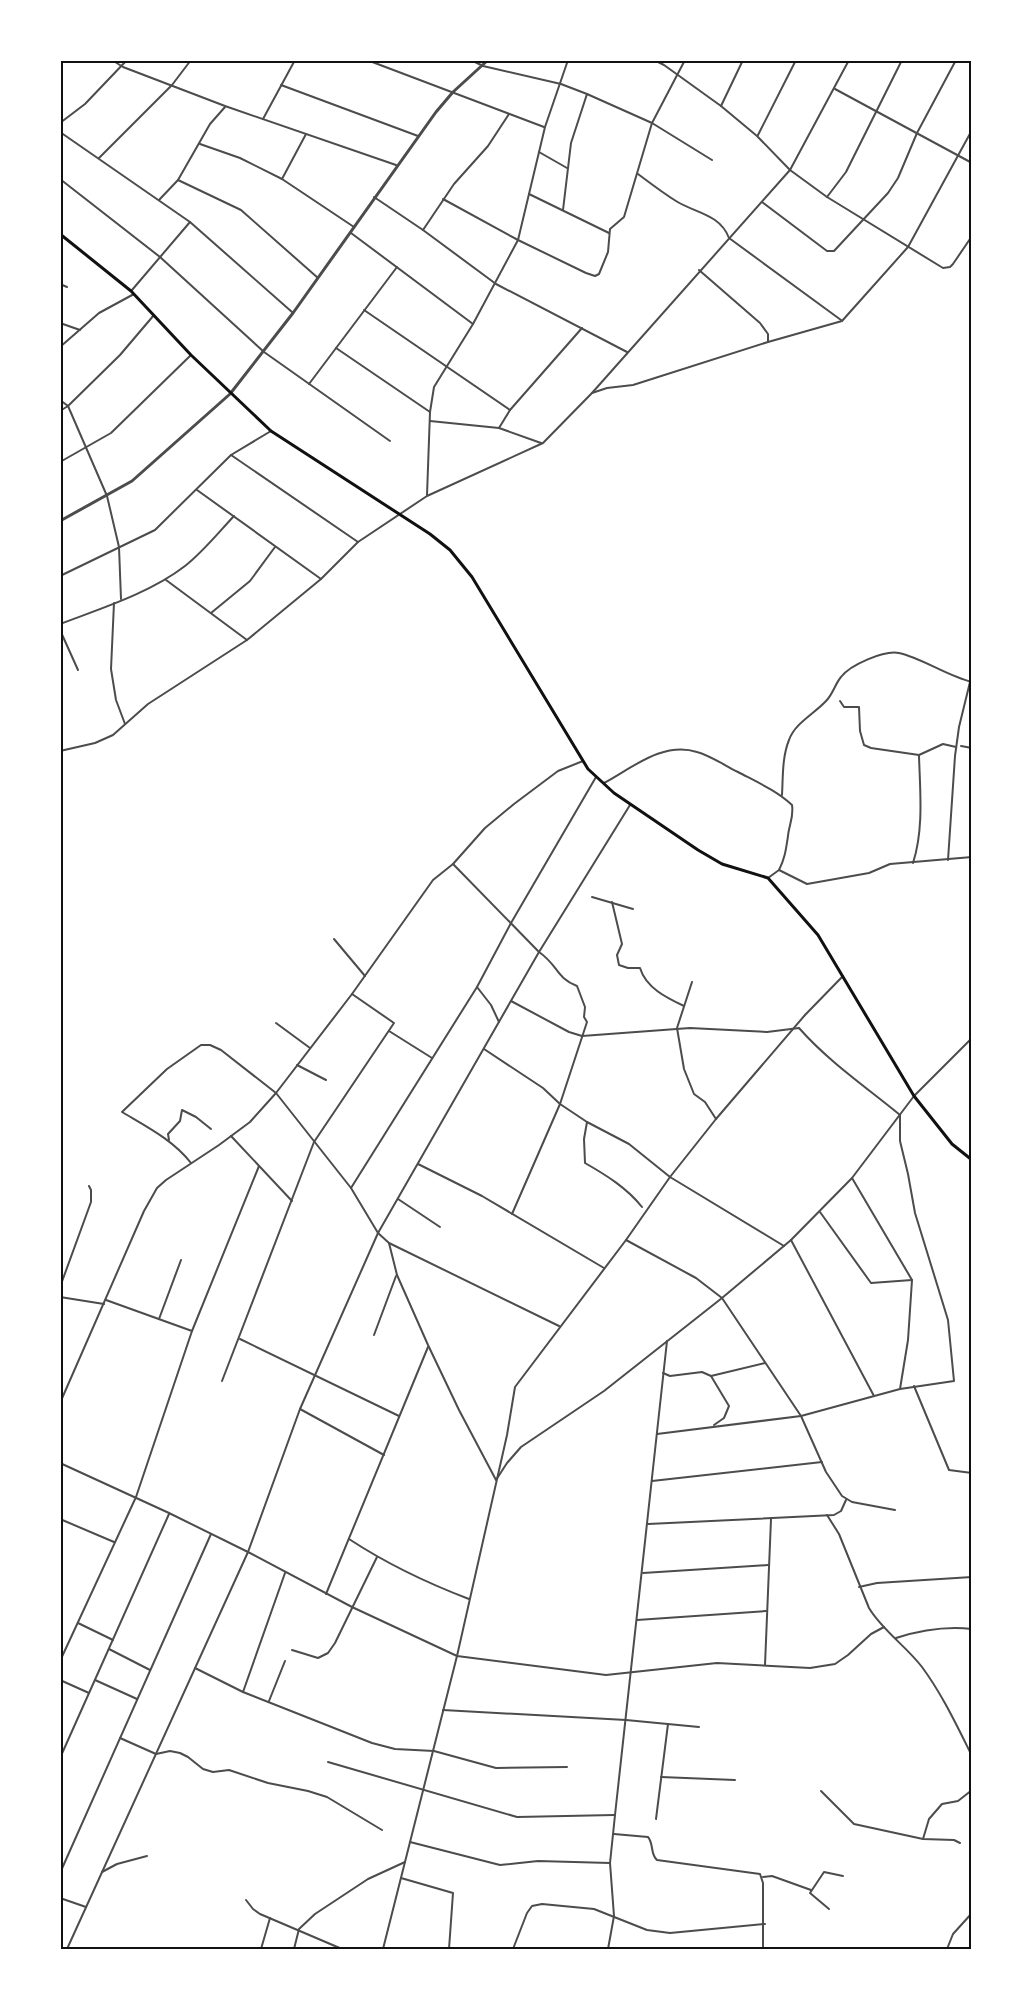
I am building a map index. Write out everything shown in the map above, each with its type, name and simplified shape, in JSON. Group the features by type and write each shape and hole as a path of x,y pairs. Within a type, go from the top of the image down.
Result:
{"main road":[{"path":"60,234 133,293 191,355 271,431 440,541 463,565 583,761 596,777 630,805 712,859 768,878 810,924 914,1096 952,1144 972,1160"}],"street":[{"path":"112,60 123,67 225,106 396,165"},
{"path":"60,123 85,104 123,67 127,60"},
{"path":"99,158 172,85 191,60"},
{"path":"263,119 294,60"},
{"path":"367,60 545,127"},
{"path":"384,66 387,60"},
{"path":"471,60 483,66 561,84 587,94 652,123 712,160"},
{"path":"60,521 132,481 230,394 294,313 418,136 453,92 489,60"},
{"path":"427,496 430,412 434,387 474,324 518,240 545,127 568,60"},
{"path":"654,60 721,106 757,136 790,170 908,247 946,268 952,264 972,236"},
{"path":"444,199 518,240 590,276 595,276 603,268 612,226 624,217 652,123 685,60"},
{"path":"721,106 743,60"},
{"path":"757,136 796,60"},
{"path":"60,751 95,743 113,735 124,724 181,682 247,640 321,579 358,542 427,496 543,443 592,393 790,170 849,60"},
{"path":"827,196 846,172 902,60"},
{"path":"762,202 831,252 837,249 888,193 898,178 917,133 956,60"},
{"path":"281,85 418,136"},
{"path":"834,89 972,163"},
{"path":"563,210 571,143 587,94"},
{"path":"159,200 178,180 210,124 225,106"},
{"path":"423,230 460,176 488,146 509,113"},
{"path":"592,393 607,388 633,385 842,321 908,247 972,130"},
{"path":"60,132 190,222 294,313"},
{"path":"282,179 306,134"},
{"path":"200,144 240,158 282,179 354,228"},
{"path":"539,152 567,168"},
{"path":"638,174 677,202 714,219 722,225 729,238 842,321"},
{"path":"60,179 160,257 264,352 390,441"},
{"path":"178,180 241,210 318,278"},
{"path":"529,194 609,233"},
{"path":"374,198 423,230 496,284 627,352"},
{"path":"60,347 99,313 133,293 190,222"},
{"path":"351,232 474,324"},
{"path":"309,384 397,267"},
{"path":"699,270 760,323 768,334 768,342"},
{"path":"60,284 67,287"},
{"path":"364,310 510,410"},
{"path":"60,411 120,356 154,315"},
{"path":"60,323 80,330"},
{"path":"499,428 510,410 582,327"},
{"path":"336,348 430,412"},
{"path":"60,462 111,433 191,355"},
{"path":"60,400 68,406 106,496 119,547 121,599"},
{"path":"430,421 499,428 543,443"},
{"path":"60,576 155,530 231,455 271,431"},
{"path":"231,455 358,542"},
{"path":"197,490 321,579"},
{"path":"60,624 166,580 197,556 234,516"},
{"path":"211,613 250,581 276,547"},
{"path":"166,580 247,640"},
{"path":"114,602 111,669 116,700 124,724"},
{"path":"60,630 78,670"},
{"path":"782,795 784,761 792,733 828,699 842,675 864,661 883,654 898,653 971,682 956,747 948,860"},
{"path":"840,701 844,707 859,707 860,731 864,745 871,748 919,755 943,744 956,747"},
{"path":"961,747 972,748"},
{"path":"603,784 657,753 677,749 709,756 782,795 792,806 793,811 787,854 779,870 768,878"},
{"path":"913,863 920,815 919,755"},
{"path":"60,1404 150,1198 166,1180 250,1122 276,1093 352,994 433,880 453,864 485,828 514,804 558,771 583,761"},
{"path":"351,1188 477,987 511,923 596,777"},
{"path":"66,1949 248,1552 300,1409 378,1233 539,952 630,805"},
{"path":"779,870 807,884 869,873 890,864 972,857"},
{"path":"453,864 539,952 554,964 564,981 578,986 585,1007 584,1017 587,1022 584,1036 560,1104 512,1214"},
{"path":"592,897 633,909"},
{"path":"612,902 622,944 617,955 619,965 640,968 642,974 660,994 684,1006"},
{"path":"334,939 365,976"},
{"path":"383,1949 457,1656 507,1435 515,1387 626,1240 670,1177 716,1119 794,1028 843,976"},
{"path":"692,982 677,1028 684,1069 694,1094 705,1102 716,1119"},
{"path":"477,987 491,1005 499,1022"},
{"path":"222,1381 314,1142 394,1023 352,994"},
{"path":"511,1001 568,1032 584,1036 677,1028 767,1032 799,1028 810,1041 854,1079 900,1115"},
{"path":"276,1023 310,1048"},
{"path":"389,1031 432,1058"},
{"path":"496,1480 507,1462 521,1447 604,1391 791,1240 852,1178 914,1096 972,1038"},
{"path":"191,1163 169,1140 122,1112 167,1069 201,1045 210,1045 220,1050 276,1093 351,1188 378,1233 389,1243 559,1326"},
{"path":"484,1049 543,1088 560,1104 629,1144 670,1177 784,1246"},
{"path":"297,1065 326,1080"},
{"path":"169,1140 168,1134 180,1121 182,1110 196,1117 211,1129"},
{"path":"657,1434 801,1416 900,1389 954,1381 948,1320 915,1213 900,1141 900,1115"},
{"path":"588,1122 584,1139 585,1163 606,1175 634,1197 642,1207"},
{"path":"231,1136 292,1201"},
{"path":"418,1164 482,1196 604,1268"},
{"path":"60,1660 136,1497 192,1331 259,1166"},
{"path":"852,1178 912,1280 908,1340 900,1389"},
{"path":"60,1287 91,1202 91,1190 88,1186"},
{"path":"398,1199 440,1227"},
{"path":"820,1212 871,1282 912,1280"},
{"path":"626,1240 696,1278 722,1298 801,1416 832,1482 846,1500 895,1510"},
{"path":"791,1240 874,1396"},
{"path":"389,1243 397,1275 428,1345 496,1480"},
{"path":"159,1319 181,1260"},
{"path":"374,1335 397,1275"},
{"path":"60,1298 104,1304"},
{"path":"106,1300 192,1331"},
{"path":"239,1339 399,1416"},
{"path":"608,1949 615,1916 610,1863 667,1341"},
{"path":"327,1594 428,1345"},
{"path":"711,1376 765,1363"},
{"path":"663,1373 670,1376 702,1372 711,1376 729,1406 724,1418 712,1427"},
{"path":"914,1386 949,1470 972,1473"},
{"path":"300,1409 384,1455"},
{"path":"652,1481 822,1462"},
{"path":"60,1463 169,1513 352,1607 457,1656 606,1675 717,1663 790,1668 835,1664 871,1634 884,1627"},
{"path":"648,1524 827,1515 841,1511 846,1500"},
{"path":"60,1758 169,1513"},
{"path":"827,1515 836,1527 868,1608 922,1668 935,1686 972,1756"},
{"path":"60,1519 114,1542"},
{"path":"765,1665 771,1519"},
{"path":"60,1873 211,1534"},
{"path":"349,1539 377,1557 427,1583 469,1599"},
{"path":"292,1650 318,1658 328,1653 377,1557"},
{"path":"642,1573 769,1565"},
{"path":"243,1692 285,1573"},
{"path":"859,1587 877,1583 972,1577"},
{"path":"638,1620 767,1611"},
{"path":"78,1623 113,1640"},
{"path":"896,1638 927,1630 956,1627 972,1629"},
{"path":"109,1649 150,1670"},
{"path":"269,1701 285,1661"},
{"path":"195,1668 243,1692 372,1743 395,1749 434,1751 496,1768 567,1767"},
{"path":"60,1680 89,1694"},
{"path":"94,1680 137,1699"},
{"path":"443,1710 626,1720 699,1727"},
{"path":"656,1819 668,1724"},
{"path":"120,1738 156,1754 170,1751 188,1757 203,1769 213,1772 229,1770 268,1784 309,1791 327,1797 382,1830"},
{"path":"328,1762 517,1817 615,1815"},
{"path":"661,1777 735,1780"},
{"path":"923,1839 929,1819 942,1804 958,1801 972,1790"},
{"path":"821,1791 854,1824 923,1839 954,1840 960,1844"},
{"path":"614,1834 648,1837 653,1855 657,1860 755,1872 763,1877 772,1876 812,1890"},
{"path":"410,1842 500,1865 538,1861 610,1863"},
{"path":"102,1872 117,1864 147,1856"},
{"path":"294,1949 299,1929 334,1900 368,1879 405,1862"},
{"path":"829,1909 810,1893 824,1872 843,1876"},
{"path":"763,1877 765,1924 763,1949"},
{"path":"401,1878 453,1893 449,1949"},
{"path":"60,1898 86,1907"},
{"path":"246,1900 253,1910 342,1949"},
{"path":"513,1949 532,1906 552,1904 594,1909 647,1930 670,1933 765,1924"},
{"path":"947,1949 953,1934 972,1913"},
{"path":"261,1949 270,1918"}]}
